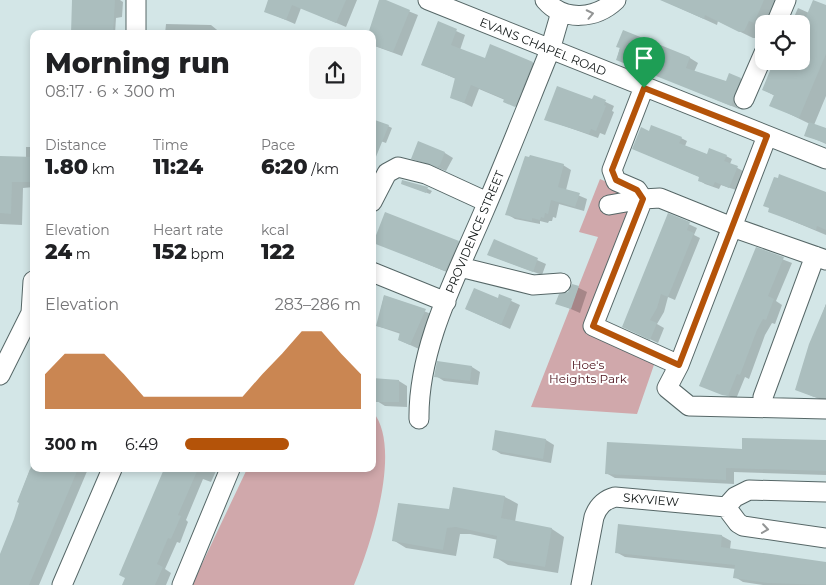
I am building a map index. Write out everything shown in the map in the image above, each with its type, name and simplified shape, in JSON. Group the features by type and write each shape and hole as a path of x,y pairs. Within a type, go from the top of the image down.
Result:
{"street":[{"path":"136,0 136,30"},
{"name":"EVANS CHAPEL ROAD","path":"428,0 644,88 826,159"},
{"path":"545,0 561,12 588,16 604,10 616,0"},
{"path":"780,15 786,0"},
{"name":"PROVIDENCE STREET","path":"419,420 419,392 424,362 460,267 550,50 561,12"},
{"path":"744,99 757,70"},
{"path":"643,199 637,190 616,180 612,170 644,88"},
{"path":"767,136 679,365 667,388 689,406 826,409"},
{"path":"376,194 387,173 398,167 426,174 488,202"},
{"path":"609,204 660,198 732,227 821,258 763,397"},
{"path":"643,199 593,326 679,365"},
{"path":"460,267 533,285 561,284"},
{"path":"376,274 446,302"},
{"path":"0,376 30,315"},
{"path":"62,585 111,472"},
{"path":"182,585 229,472"},
{"path":"826,492 750,490 735,497 726,507 738,523 743,526 826,538"},
{"name":"SKYVIEW","path":"581,585 594,517 597,510 608,499 615,497 726,507"}],"green space":[{"name":"Hoe's Heights Park","path":"600,179 638,196 584,329 656,359 637,414 531,407 598,237 579,232"},
{"path":"376,418 381,428 385,449 381,498 368,547 354,585 192,585 246,472 376,472"}],"building":[{"path":"72,0 115,0 113,30 71,30"},
{"path":"268,0 346,0 336,23 292,5 286,20 264,12"},
{"path":"379,0 386,0 410,10 393,52 376,46 376,30 369,30"},
{"path":"660,0 764,0 757,15 755,15 754,23 749,21 744,31 739,32 705,15 704,19"},
{"path":"813,0 826,5 826,54 799,118 769,106 774,95 762,90 770,70 810,70 810,15 807,15"},
{"path":"438,21 457,29 451,45 485,58 490,44 533,62 515,107 503,102 504,99 471,85 464,103 450,98 455,78 421,65"},
{"path":"623,30 690,57 686,68 726,81 729,73 741,78 731,106 616,60 620,48 616,47"},
{"path":"557,86 592,99 594,95 606,100 604,105 606,106 596,131 591,129 589,134 544,120"},
{"path":"376,120 389,125 376,157"},
{"path":"809,122 826,128 826,143 804,136"},
{"path":"651,125 682,137 679,143 707,154 709,148 727,155 724,161 738,166 729,188 715,182 713,186 698,181 699,177 632,149 641,127 649,131"},
{"path":"418,141 445,152 440,165 437,167 411,159"},
{"path":"530,155 564,164 558,187 580,193 575,207 551,200 548,214 545,213 544,218 541,217 540,220 532,218 532,221 505,215 525,156 529,157"},
{"path":"0,156 30,157 30,182 12,182 11,214 0,213"},
{"path":"779,174 826,192 826,230 817,226 816,230 768,212 769,208 763,206 774,177 778,178"},
{"path":"402,180 428,187 426,193 401,184"},
{"path":"385,212 459,241 445,271 376,244 376,235"},
{"path":"668,213 690,222 687,230 694,233 668,297 661,294 657,308 650,320 657,323 650,340 622,327"},
{"path":"494,239 538,258 533,272 487,255"},
{"path":"756,247 784,257 768,296 774,299 766,320 763,319 757,330 740,375 737,374 728,396 722,395 699,386"},
{"path":"572,284 579,286 571,309 555,304 559,294 568,292"},
{"path":"474,288 498,298 499,294 512,299 501,325 465,309"},
{"path":"384,295 426,309 410,345 398,340 400,332 376,326"},
{"path":"826,304 826,398 814,397 795,390 809,344"},
{"path":"437,361 472,366 470,381 434,377"},
{"path":"376,378 399,380 399,402 376,402"},
{"path":"495,430 546,439 543,459 492,450"},
{"path":"742,438 826,440 826,471 726,468 726,480 605,474 607,442 742,449"},
{"path":"30,469 30,472 77,472 29,585 0,585 0,554 14,519 19,503 17,502"},
{"path":"163,472 197,472 178,515 181,516 171,539 168,538 157,564 163,567 155,585 122,585 125,578 119,575"},
{"path":"453,487 505,496 501,518 552,528 545,567 493,558 497,536 456,527 447,528 443,550 392,541 398,503 449,509"},
{"path":"618,524 722,535 721,547 826,562 826,585 767,583 733,578 735,565 615,553"}],"route":[{"path":"644,88 767,136 679,365 593,326 643,199 637,190 616,180 612,175 612,170 644,88"}]}
